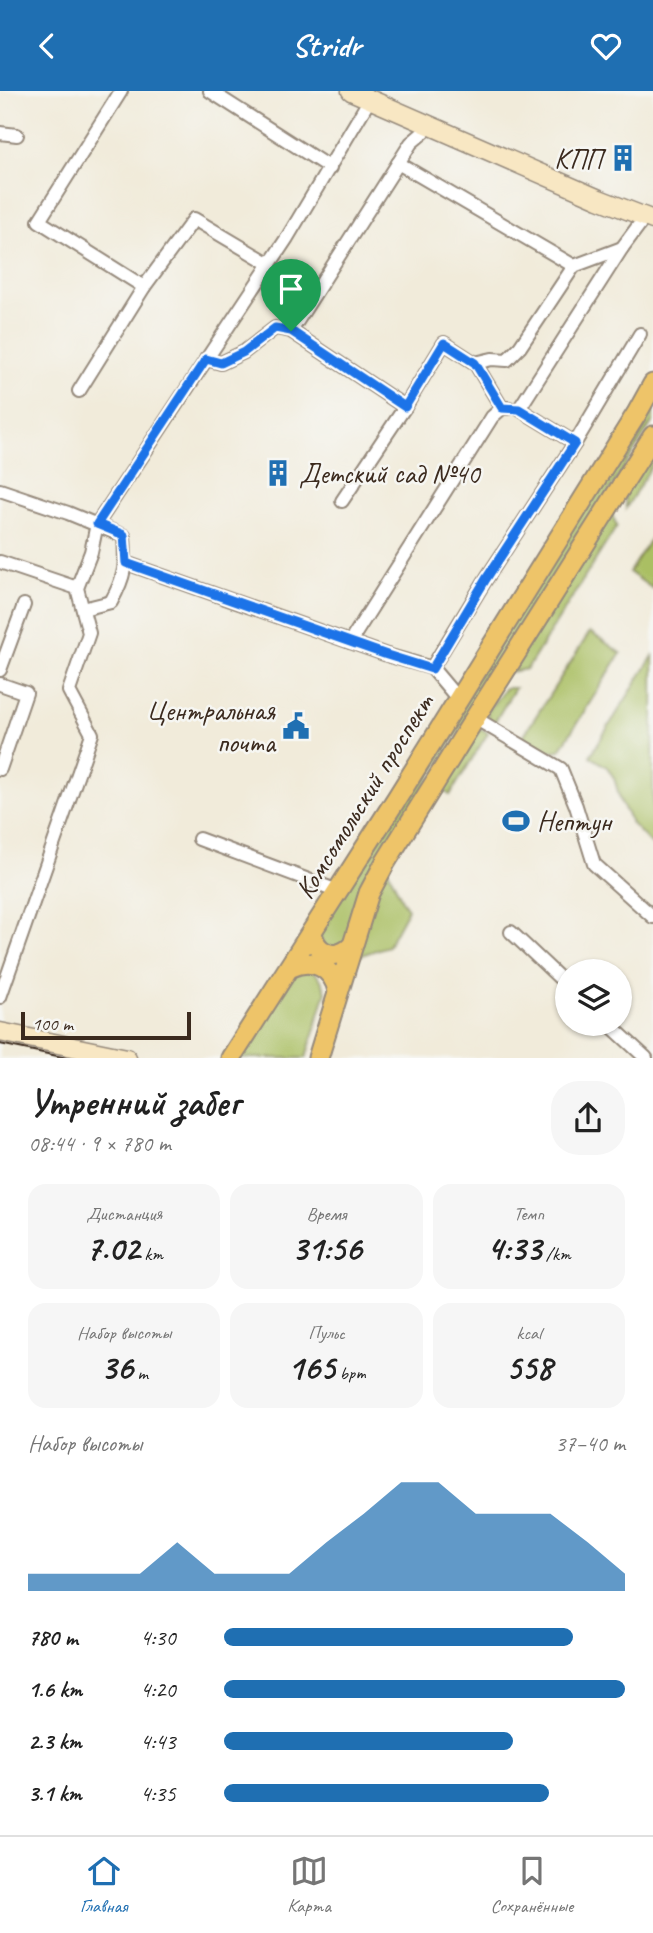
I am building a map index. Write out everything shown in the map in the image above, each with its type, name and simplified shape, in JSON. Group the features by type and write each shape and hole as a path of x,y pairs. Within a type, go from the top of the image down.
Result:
{"main road":[{"name":"Комсомольский проспект","path":"232,1058 623,437 653,384"},
{"name":"Комсомольский проспект","path":"318,1058 369,893 385,863 653,436"},
{"path":"312,932 316,947 330,955 342,953 352,946"},
{"path":"291,967 304,962 319,965 330,972 338,991"}],"street":[{"path":"121,91 40,221 144,287"},
{"path":"210,91 330,168"},
{"path":"351,91 599,199 649,218 622,248 519,409"},
{"path":"0,997 92,734 69,691 89,633 77,588 91,552 97,524 270,264 370,99"},
{"path":"291,331 411,143 431,126"},
{"path":"0,133 17,135"},
{"path":"398,163 574,266"},
{"path":"79,391 144,287 194,219 270,264"},
{"path":"475,363 492,359 507,360 520,347 574,266 622,248"},
{"path":"206,359 221,363 244,352 275,328 291,331 405,407"},
{"path":"432,669 486,579 575,443 640,334"},
{"path":"342,501 444,343 475,363 502,408"},
{"path":"350,642 492,417 502,408 519,409 575,443"},
{"path":"0,489 124,535 126,563 121,585 111,601 83,609"},
{"path":"0,562 77,588"},
{"path":"126,563 432,669 458,699"},
{"path":"0,670 24,605"},
{"path":"0,684 26,693 0,769"},
{"path":"475,717 561,769 594,864 653,917"},
{"path":"200,839 338,891"},
{"path":"511,932 555,974"},
{"path":"0,1032 127,1058"},
{"path":"622,1036 646,1058"}],"green space":[{"path":"653,396 653,421 411,808 345,946 329,951 317,933"},
{"path":"653,445 653,464 626,508 624,491"},
{"path":"611,512 617,526 527,669 510,672"},
{"path":"653,535 653,589 629,572"},
{"path":"590,632 621,653 560,750 543,752 522,738"},
{"path":"653,656 653,846 632,824 607,767 590,756"},
{"path":"505,688 515,688 494,723 487,712"},
{"path":"482,729 488,733 450,795 438,787 473,731"},
{"path":"385,863 408,909 388,946 347,960"},
{"path":"297,971 314,972 326,991 306,1058 239,1058"}],"tram line":[{"path":"0,1044 67,1058"}],"place":[{"name":"КПП","path":"623,158"},
{"name":"Детский сад №40","path":"278,473"},
{"name":"Центральная почта","path":"296,726"},
{"name":"Нептун","path":"516,821"}],"route":[{"path":"275,328 291,331 405,407 444,343 475,363 502,408 519,409 575,443 486,579 432,669 126,563 124,535 97,524 206,359 221,363 244,352 275,328"}]}
